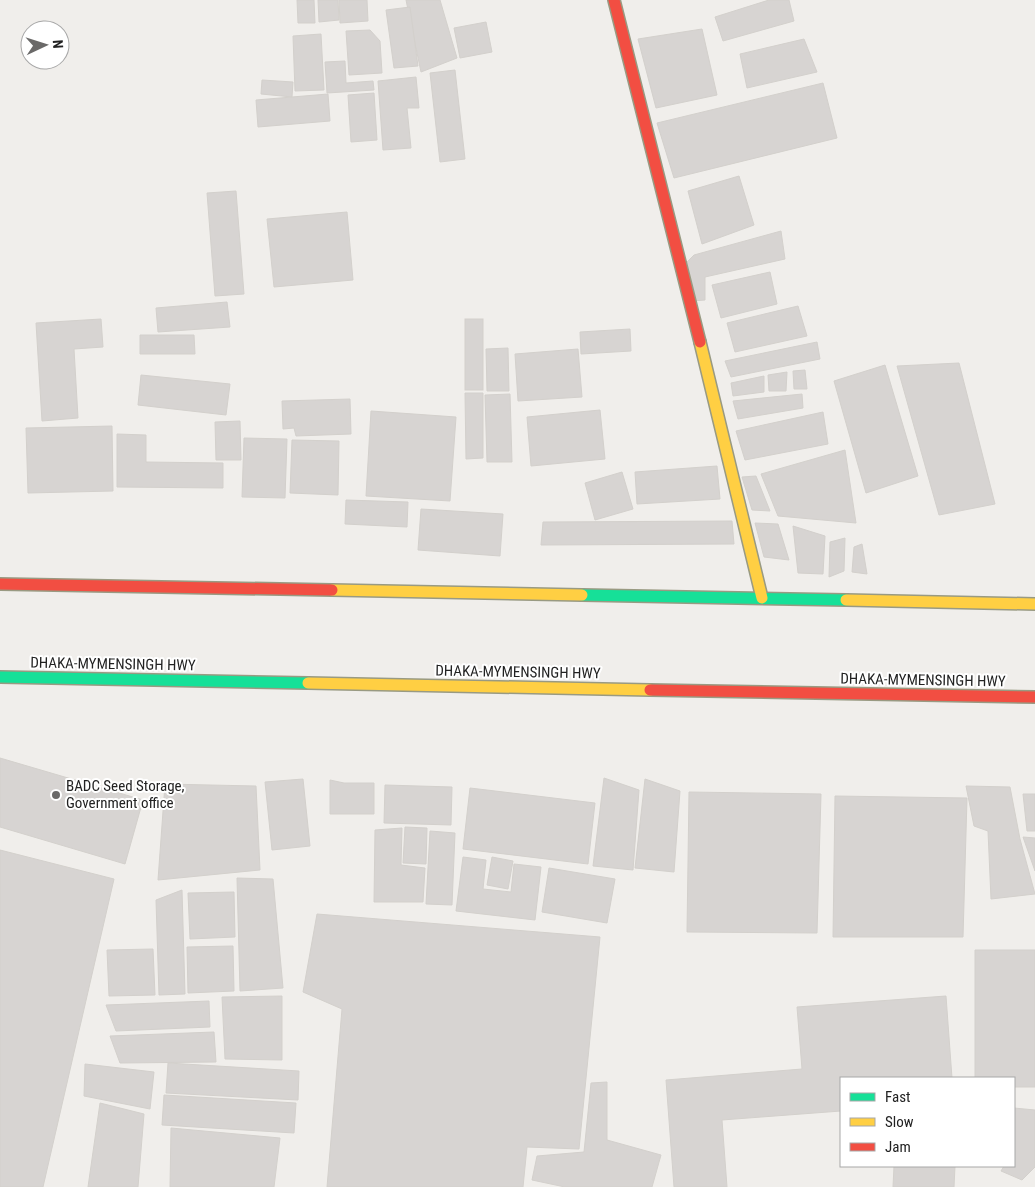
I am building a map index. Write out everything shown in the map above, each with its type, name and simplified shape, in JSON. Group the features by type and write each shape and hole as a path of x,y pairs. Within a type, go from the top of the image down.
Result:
{"main road":[{"path":"614,0 698,332 762,598"},
{"path":"0,584 1035,604"},
{"name":"DHAKA-MYMENSINGH HWY","path":"0,677 1035,697"}],"building":[{"path":"297,0 314,0 315,23 298,23"},
{"path":"318,0 338,0 339,20 319,22"},
{"path":"339,0 367,0 368,21 340,23"},
{"path":"406,0 440,0 457,58 421,72"},
{"path":"769,0 789,0 794,21 723,41 715,17"},
{"path":"410,7 418,66 394,68 386,10"},
{"path":"486,22 492,52 460,58 454,28"},
{"path":"702,29 717,95 656,108 638,39"},
{"path":"370,30 380,41 382,73 349,75 346,31"},
{"path":"321,34 324,90 295,91 293,36"},
{"path":"804,39 817,72 747,88 740,54"},
{"path":"345,61 346,83 373,81 374,90 327,93 325,62"},
{"path":"455,70 465,159 440,162 430,73"},
{"path":"416,77 419,108 407,108 411,148 383,150 378,81"},
{"path":"262,80 293,82 292,97 261,94"},
{"path":"823,83 837,138 674,178 657,123"},
{"path":"374,93 377,140 351,142 348,95"},
{"path":"328,94 330,121 258,127 256,100"},
{"path":"739,176 754,225 702,244 688,191"},
{"path":"236,191 244,294 215,296 207,193"},
{"path":"347,212 353,280 274,287 267,219"},
{"path":"781,231 785,259 705,277 705,300 692,301 684,265 694,255"},
{"path":"770,272 777,304 721,318 712,285"},
{"path":"227,302 230,327 158,332 156,308"},
{"path":"798,306 807,336 735,352 727,323"},
{"path":"101,319 103,347 74,349 78,418 42,421 36,323"},
{"path":"465,319 483,319 483,390 465,390"},
{"path":"630,329 631,351 581,354 580,332"},
{"path":"140,335 194,335 195,354 140,354"},
{"path":"817,342 820,359 731,377 725,361"},
{"path":"508,348 509,391 487,391 486,349"},
{"path":"578,349 582,397 518,401 515,354"},
{"path":"959,363 995,504 939,515 897,366"},
{"path":"885,365 918,476 866,493 834,381"},
{"path":"805,370 807,389 794,389 793,371"},
{"path":"787,372 786,391 769,391 768,375"},
{"path":"141,375 230,384 226,415 138,405"},
{"path":"764,376 764,392 733,396 731,383"},
{"path":"465,393 483,393 483,458 466,459"},
{"path":"510,394 512,462 487,462 485,395"},
{"path":"802,394 803,408 738,419 733,401"},
{"path":"350,399 351,434 296,436 294,428 283,429 282,401"},
{"path":"600,410 605,459 531,466 527,417"},
{"path":"371,411 456,417 450,501 366,496"},
{"path":"823,412 828,444 745,460 736,431"},
{"path":"240,421 241,460 216,460 215,422"},
{"path":"112,426 113,491 28,493 26,428"},
{"path":"117,434 146,435 146,462 223,463 223,488 117,487"},
{"path":"244,438 287,439 285,498 242,497"},
{"path":"292,440 339,441 338,495 290,493"},
{"path":"845,450 856,523 778,516 761,474"},
{"path":"717,466 720,499 637,504 635,472"},
{"path":"622,472 633,509 595,520 585,483"},
{"path":"756,476 770,511 752,510 742,477"},
{"path":"346,500 408,502 407,527 345,524"},
{"path":"421,509 503,514 500,556 418,550"},
{"path":"732,521 734,544 541,545 543,522"},
{"path":"755,523 778,524 789,560 764,557"},
{"path":"793,526 825,536 823,574 798,573"},
{"path":"845,538 844,571 829,577 830,542"},
{"path":"862,544 867,574 852,572 854,547"},
{"path":"0,758 143,800 125,864 0,827"},
{"path":"604,778 639,790 633,870 593,866"},
{"path":"303,779 310,846 272,850 265,782"},
{"path":"645,779 680,791 674,872 635,868"},
{"path":"330,780 344,783 374,783 374,814 330,814"},
{"path":"165,784 256,786 260,870 158,880"},
{"path":"385,785 452,787 451,825 384,823"},
{"path":"966,786 1010,787 1020,839 1035,894 991,899 988,831 974,826"},
{"path":"470,788 595,803 588,864 463,849"},
{"path":"689,792 821,794 817,933 687,932"},
{"path":"1023,794 1035,794 1035,831 1027,831"},
{"path":"835,796 967,798 963,937 833,937"},
{"path":"405,827 427,828 426,864 403,863"},
{"path":"402,828 401,865 425,868 423,902 374,902 375,830"},
{"path":"430,831 455,833 452,905 426,904"},
{"path":"1023,837 1035,838 1035,871"},
{"path":"0,850 114,879 43,1187 0,1187"},
{"path":"463,857 486,860 483,889 511,892 514,864 541,867 535,920 456,911"},
{"path":"492,857 513,861 508,889 487,885"},
{"path":"549,868 615,879 607,923 542,912"},
{"path":"237,878 273,879 283,988 240,991"},
{"path":"182,890 185,994 159,995 156,900"},
{"path":"234,892 235,937 190,939 188,893"},
{"path":"317,914 600,937 579,1149 527,1147 523,1187 327,1187 342,1009 303,992"},
{"path":"233,946 234,991 188,993 187,947"},
{"path":"153,949 155,995 109,996 107,950"},
{"path":"975,950 1035,950 1035,1087 1015,1087 1015,1077 975,1077"},
{"path":"282,996 282,1060 225,1059 222,997"},
{"path":"946,996 952,1077 840,1077 840,1111 722,1120 727,1187 674,1187 666,1080 802,1069 797,1007"},
{"path":"209,1001 210,1027 116,1031 106,1005"},
{"path":"214,1032 216,1062 120,1063 110,1036"},
{"path":"168,1063 299,1071 298,1100 166,1093"},
{"path":"85,1064 154,1072 150,1109 84,1096"},
{"path":"607,1082 607,1140 661,1155 652,1187 565,1187 532,1180 537,1156 584,1152 591,1083"},
{"path":"164,1095 296,1103 294,1133 162,1125"},
{"path":"100,1103 144,1114 138,1187 88,1187"},
{"path":"1015,1108 1035,1110 1035,1167 1022,1180 1001,1171 1003,1167 1015,1167"},
{"path":"171,1128 280,1138 274,1187 170,1187"},
{"path":"894,1167 955,1167 954,1187 893,1187"}],"traffic: fast":[{"path":"582,595 846,600"},
{"path":"0,677 308,683"}],"traffic: slow":[{"path":"700,342 762,598"},
{"path":"332,590 582,595"},
{"path":"846,600 1035,604"},
{"path":"308,683 650,690"}],"traffic: jam":[{"path":"614,0 700,342"},
{"path":"0,584 332,590"},
{"path":"650,690 1035,697"}],"place":[{"name":"BADC Seed Storage, Government office","path":"56,795"}]}
